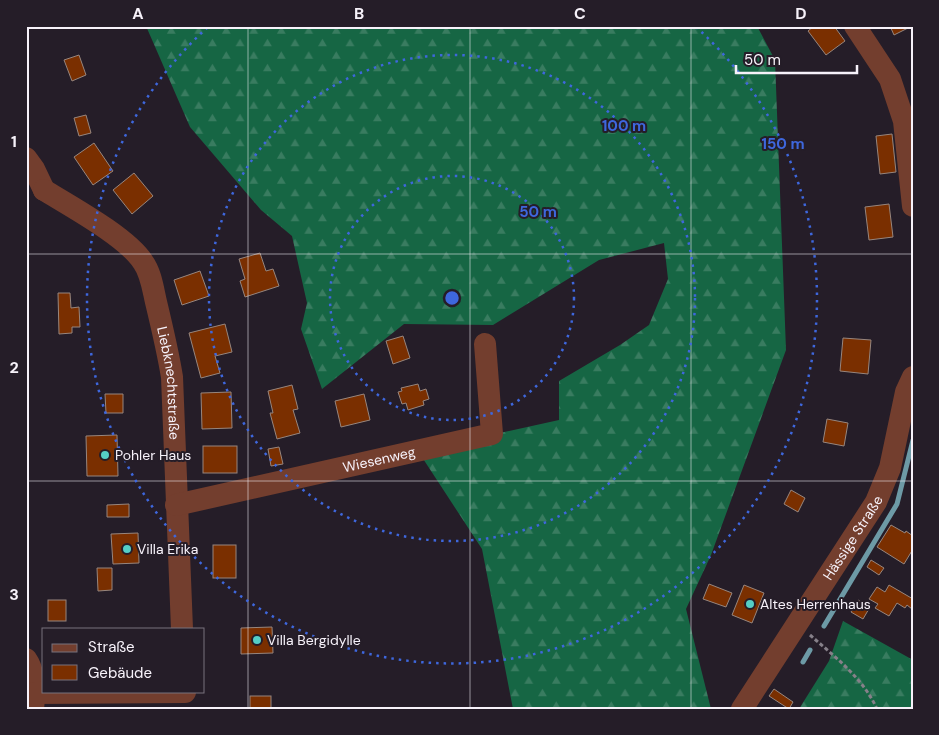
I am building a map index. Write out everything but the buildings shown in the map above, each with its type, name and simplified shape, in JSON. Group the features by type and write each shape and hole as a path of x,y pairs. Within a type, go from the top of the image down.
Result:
{"street":[{"path":"855,26 890,79 904,122 913,206"},
{"path":"26,158 34,169 35,192"},
{"name":"Liebknechtstraße","path":"35,192 79,212 126,244 143,262 151,279 172,377 182,628"},
{"name":"Wiesenweg","path":"176,505 492,434 485,344"},
{"name":"Hässige Straße","path":"742,709 876,502 890,468 906,392 913,377"},
{"path":"26,659 30,665 34,701 185,692 186,709"}],"path":[{"path":"796,623 850,671 871,695 877,709"}],"green space":[{"path":"146,26 757,26 775,60 786,350 711,555 686,609 711,709 513,709 482,549 418,451 559,420 559,381 620,345 649,325 668,279 664,243 599,260 493,325 404,324 322,389 301,329 307,303 292,236 261,210 190,127"},
{"path":"843,621 913,660 913,709 799,709 829,661"}],"waterway":[{"path":"824,626 897,504 913,440"},
{"path":"803,662 810,650"}],"place":[{"name":"Pohler Haus","path":"105,455"},
{"name":"Villa Erika","path":"127,549"},
{"name":"Altes Herrenhaus","path":"750,604"},
{"name":"Villa Bergidylle","path":"257,640"}]}
